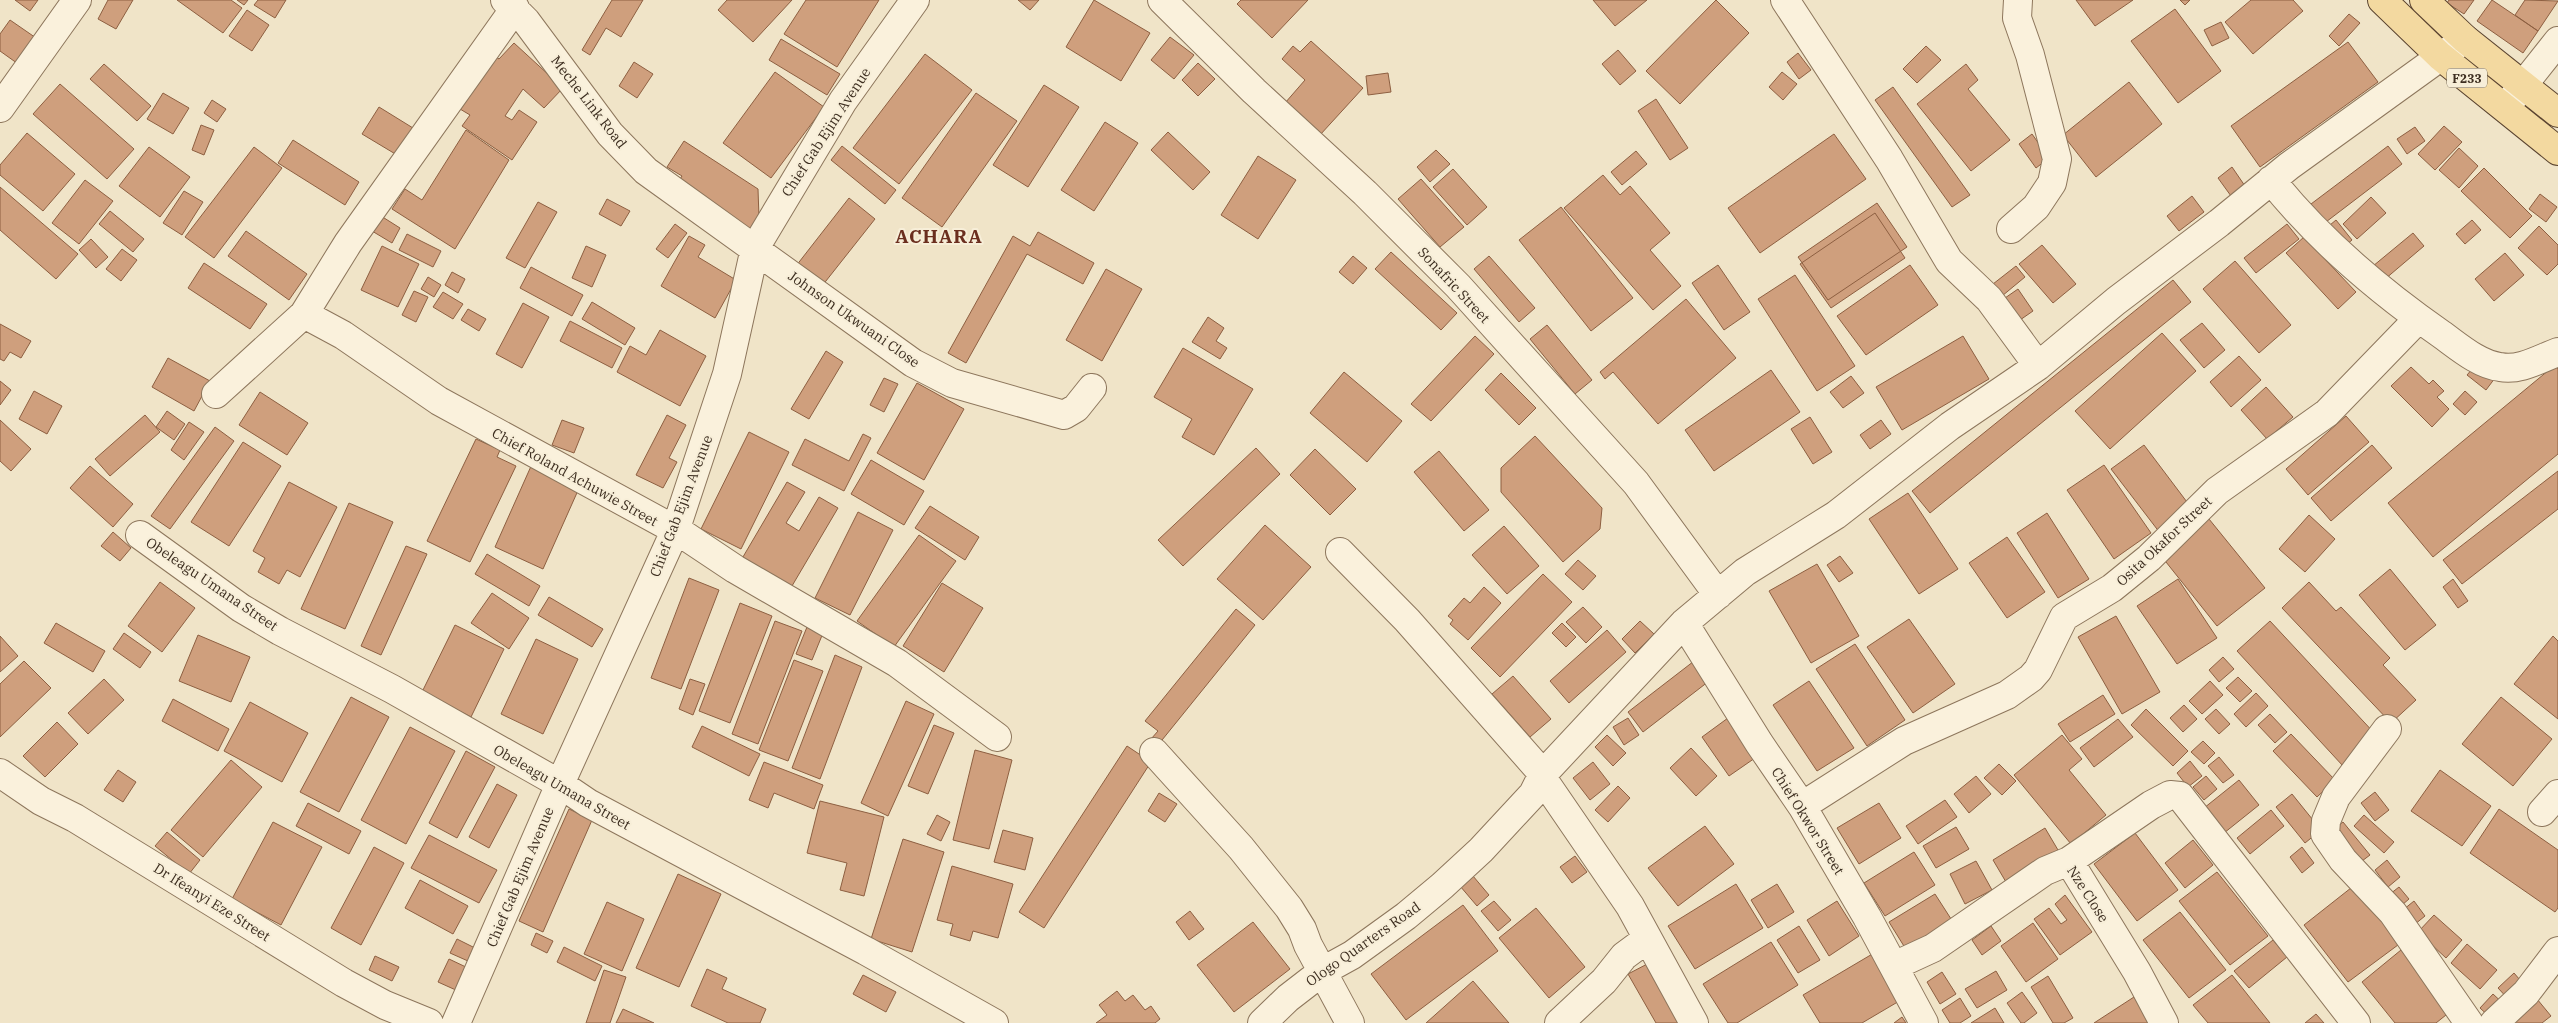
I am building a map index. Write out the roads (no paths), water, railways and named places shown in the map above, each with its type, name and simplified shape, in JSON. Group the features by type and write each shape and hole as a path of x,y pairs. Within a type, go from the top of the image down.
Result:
{"main road":[{"name":"F233","path":"2382,0 2440,56 2558,151"},
{"name":"F233","path":"2424,0 2466,39 2558,113"}],"street":[{"path":"0,108 77,0"},
{"name":"Chief Gab Ejim Avenue","path":"456,1023 560,784 674,531 727,374 755,248 843,101 915,0"},
{"name":"Sonafric Street","path":"1162,0 1254,91 1365,193 1458,286 1636,483 1718,595"},
{"path":"1786,0 1889,159 1949,261 1989,299 2038,366"},
{"path":"2011,230 2036,207 2047,191 2052,183 2058,159 2030,55 2017,18 2018,0"},
{"path":"216,394 304,314 348,244 510,4"},
{"name":"Meche Link Road","path":"510,4 610,134 646,171 755,248"},
{"name":"Ologo Quarters Road","path":"1262,1023 1288,998 1323,971 1352,955 1406,916 1481,850 1533,794 1543,774 1684,622 1745,572 1836,515 1950,426 2038,366 2116,301 2272,180 2440,56 2466,39"},
{"path":"2504,109 2558,40"},
{"path":"2272,180 2297,213 2317,233 2418,319 2487,364 2514,369 2558,352"},
{"name":"Johnson Ukwuani Close","path":"755,248 913,363 952,383 1064,415 1076,408 1092,388"},
{"name":"Chief Roland Achuwie Street","path":"304,314 343,335 439,401 674,531 897,663 997,737"},
{"name":"Osita Okafor Street","path":"1802,806 1904,741 2007,695 2031,678 2038,670 2064,617 2112,588 2149,558 2217,491 2327,413 2418,319"},
{"name":"Obeleagu Umana Street","path":"140,535 240,608 280,631 377,681 560,784 596,807 866,951 994,1023"},
{"path":"1340,552 1407,620 1543,774 1543,779 1630,906 1646,939 1694,1023"},
{"name":"Chief Okwor Street","path":"1684,622 1759,744 1802,806 1894,966 1924,1023"},
{"path":"2387,729 2336,797 2326,821 2325,834 2343,860 2399,921 2469,1023"},
{"path":"1154,752 1198,798 1268,881 1302,929 1308,945 1350,1023"},
{"name":"Dr Ifeanyi Eze Street","path":"0,773 42,801 75,818 344,983 385,1005 429,1023"},
{"path":"2069,861 2151,805 2170,795 2180,796 2356,1023"},
{"name":"Nze Close","path":"1894,966 1941,942 2045,870 2069,861 2137,972 2164,1023"},
{"path":"1560,1023 1604,981 1624,956 1646,939"},
{"path":"2494,1023 2526,993 2558,951"}],"district":[{"name":"ACHARA","path":"939,236"}]}
